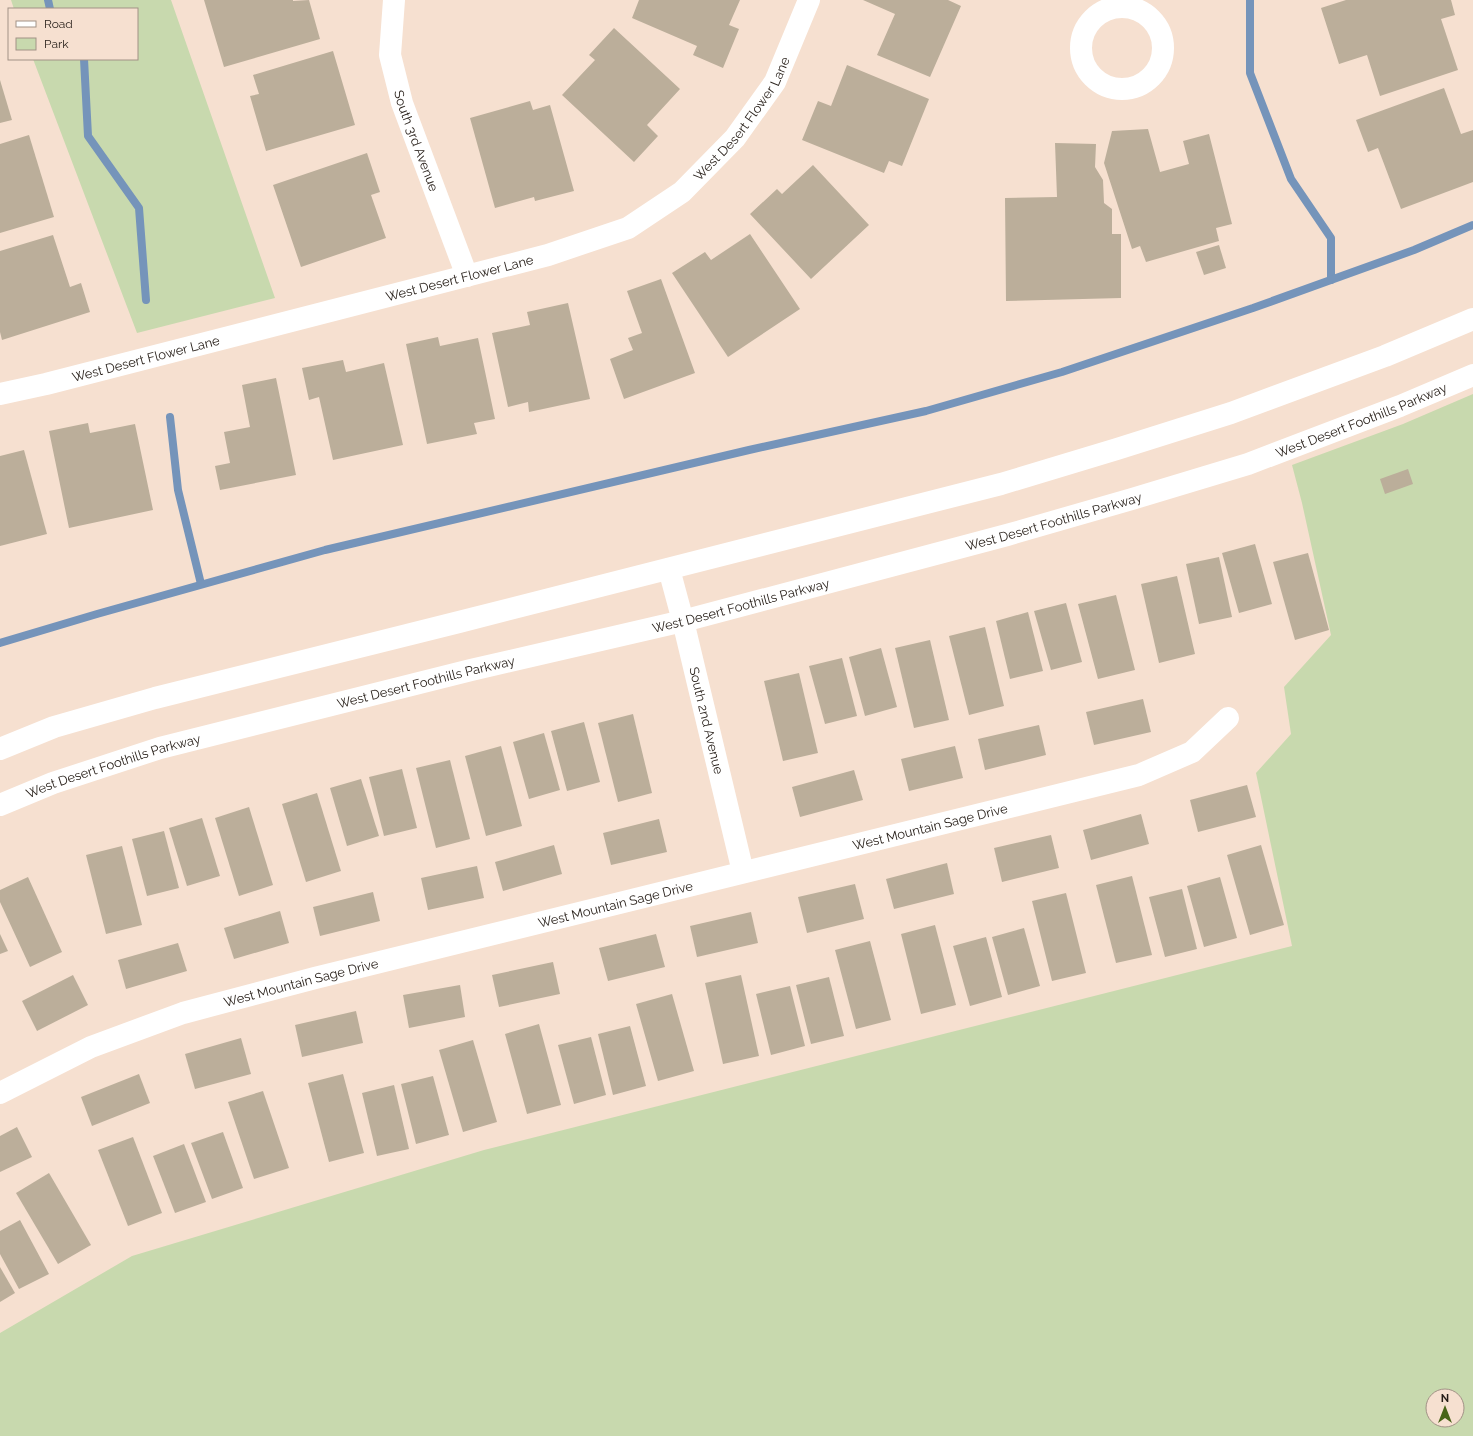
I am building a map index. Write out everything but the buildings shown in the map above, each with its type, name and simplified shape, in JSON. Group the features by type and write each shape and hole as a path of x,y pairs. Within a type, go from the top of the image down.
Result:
{"street":[{"name":"South 3rd Avenue","path":"394,0 390,54 402,103 467,276"},
{"name":"West Desert Flower Lane","path":"0,394 46,384 548,255 628,228 682,192 735,138 775,82 809,0"},
{"path":"0,749 54,727 155,698 1001,484 1231,413 1384,356 1473,319"},
{"name":"West Desert Foothills Parkway","path":"0,805 52,783 160,748 471,670 683,621 1007,535 1132,499 1248,464 1400,406 1473,374"},
{"name":"South 2nd Avenue","path":"669,569 683,621 743,872"},
{"name":"West Mountain Sage Drive","path":"0,1093 91,1047 183,1013 322,976 1139,775 1192,752 1228,718"}],"green space":[{"path":"11,0 171,0 275,298 137,333 33,60 138,60 138,8 14,8"},
{"path":"1473,394 1473,1436 0,1436 0,1333 132,1256 484,1150 1292,946 1256,773 1291,734 1284,687 1331,635 1302,503 1292,465 1403,424"}],"waterway":[{"path":"48,0 50,8"},
{"path":"1250,0 1250,73 1291,179 1331,238 1331,280"},
{"path":"84,60 88,136 139,208 146,300"},
{"path":"0,643 325,550 749,450 926,411 1062,372 1253,308 1414,250 1473,225"},
{"path":"170,417 178,490 201,584"}]}
